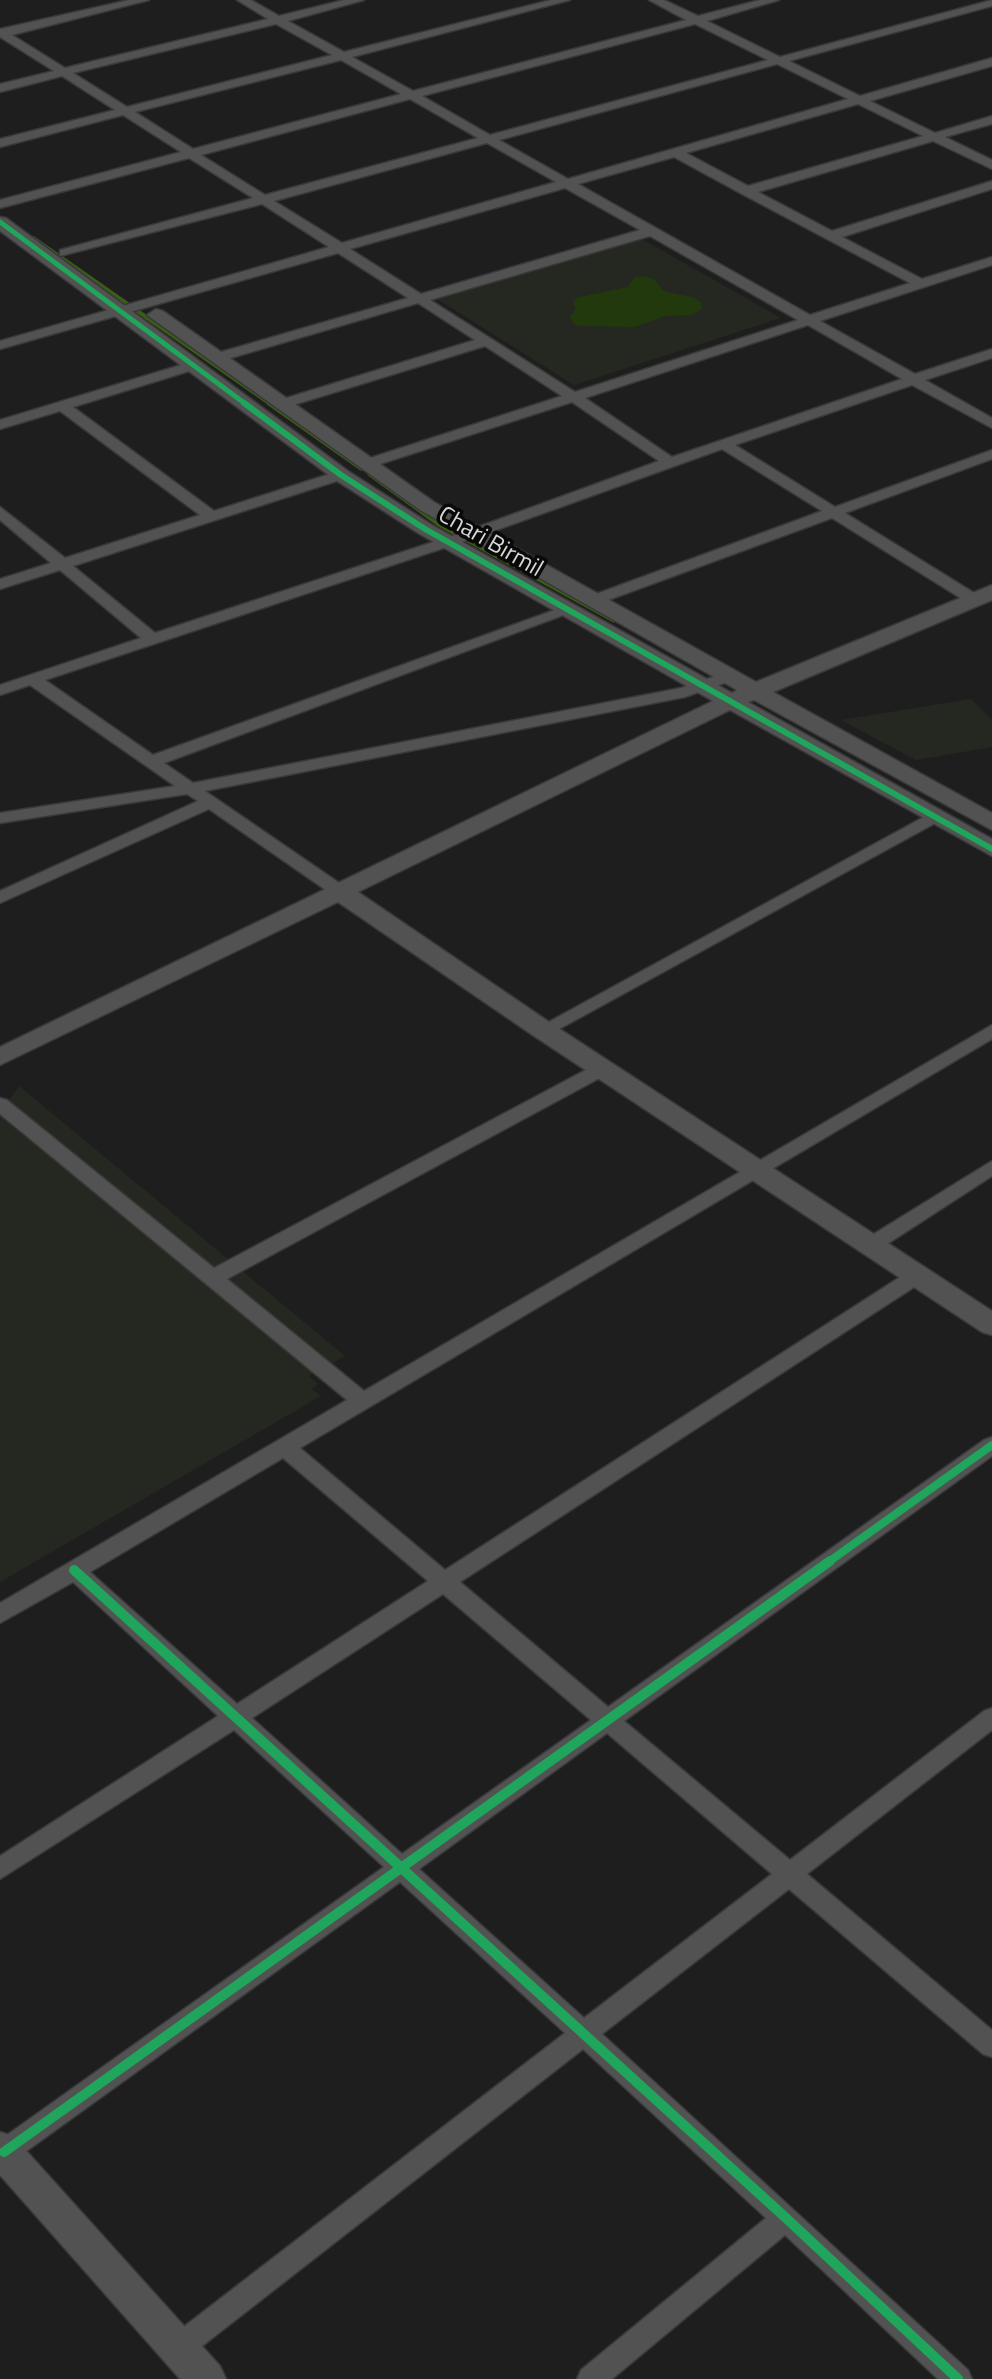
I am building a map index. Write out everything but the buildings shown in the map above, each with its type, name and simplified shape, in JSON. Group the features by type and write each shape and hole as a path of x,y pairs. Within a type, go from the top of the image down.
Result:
{"street":[{"path":"1,33 143,0"},
{"path":"243,0 992,424"},
{"path":"0,88 358,0"},
{"path":"0,143 564,0"},
{"path":"655,0 992,165"},
{"path":"0,204 773,0"},
{"path":"959,0 992,15"},
{"path":"65,253 775,59 992,3"},
{"path":"1,33 574,397 670,462"},
{"path":"0,345 992,62"},
{"path":"746,191 992,120"},
{"path":"674,152 921,284"},
{"path":"831,236 992,185"},
{"name":"Chari Birmil","path":"0,204 65,253 194,365 341,475 445,541 705,687 737,690 992,823"},
{"name":"Chari Birmil","path":"0,222 129,308 219,357 427,506 594,600 933,817 992,849"},
{"path":"219,357 652,231"},
{"path":"369,463 992,261"},
{"path":"285,403 484,342"},
{"path":"0,690 472,534 670,462 992,353"},
{"path":"0,425 194,365"},
{"path":"63,406 211,516"},
{"path":"724,444 982,596"},
{"path":"594,600 992,454"},
{"path":"0,584 341,475"},
{"path":"0,512 152,639"},
{"path":"0,1057 339,891 737,690 982,596"},
{"path":"153,761 569,610"},
{"path":"32,679 543,1030 988,1318"},
{"path":"0,818 192,788 705,687"},
{"path":"0,898 210,802"},
{"path":"543,1030 933,817"},
{"path":"0,1614 992,1031"},
{"path":"212,1278 602,1069"},
{"path":"0,1104 361,1400"},
{"path":"871,1245 992,1167"},
{"path":"0,1869 918,1275"},
{"path":"206,2379 2,2150 992,1445"},
{"path":"284,1446 992,2046"},
{"path":"74,1570 786,2218 958,2379"},
{"path":"178,2348 992,1717"},
{"path":"591,2379 786,2218"}],"shaded area":[{"path":"640,238 781,318 574,385 437,299"},
{"path":"971,699 992,720 992,747 916,760 841,720"},
{"path":"19,1086 345,1356 309,1376 318,1384 312,1389 321,1396 0,1582 0,1105 9,1100"}],"green space":[{"path":"646,276 655,280 663,291 701,302 702,309 690,315 665,316 635,327 579,326 573,323 570,317 576,309 573,303 576,298 627,287 635,277"}],"waterway":[{"path":"33,238 272,405"},
{"path":"269,403 361,468"},
{"path":"370,474 439,524 614,620"}],"cycle path":[{"path":"0,222 341,475 425,529 992,849"},
{"path":"4,2152 992,1445"},
{"path":"74,1570 786,2218 958,2379"}]}
